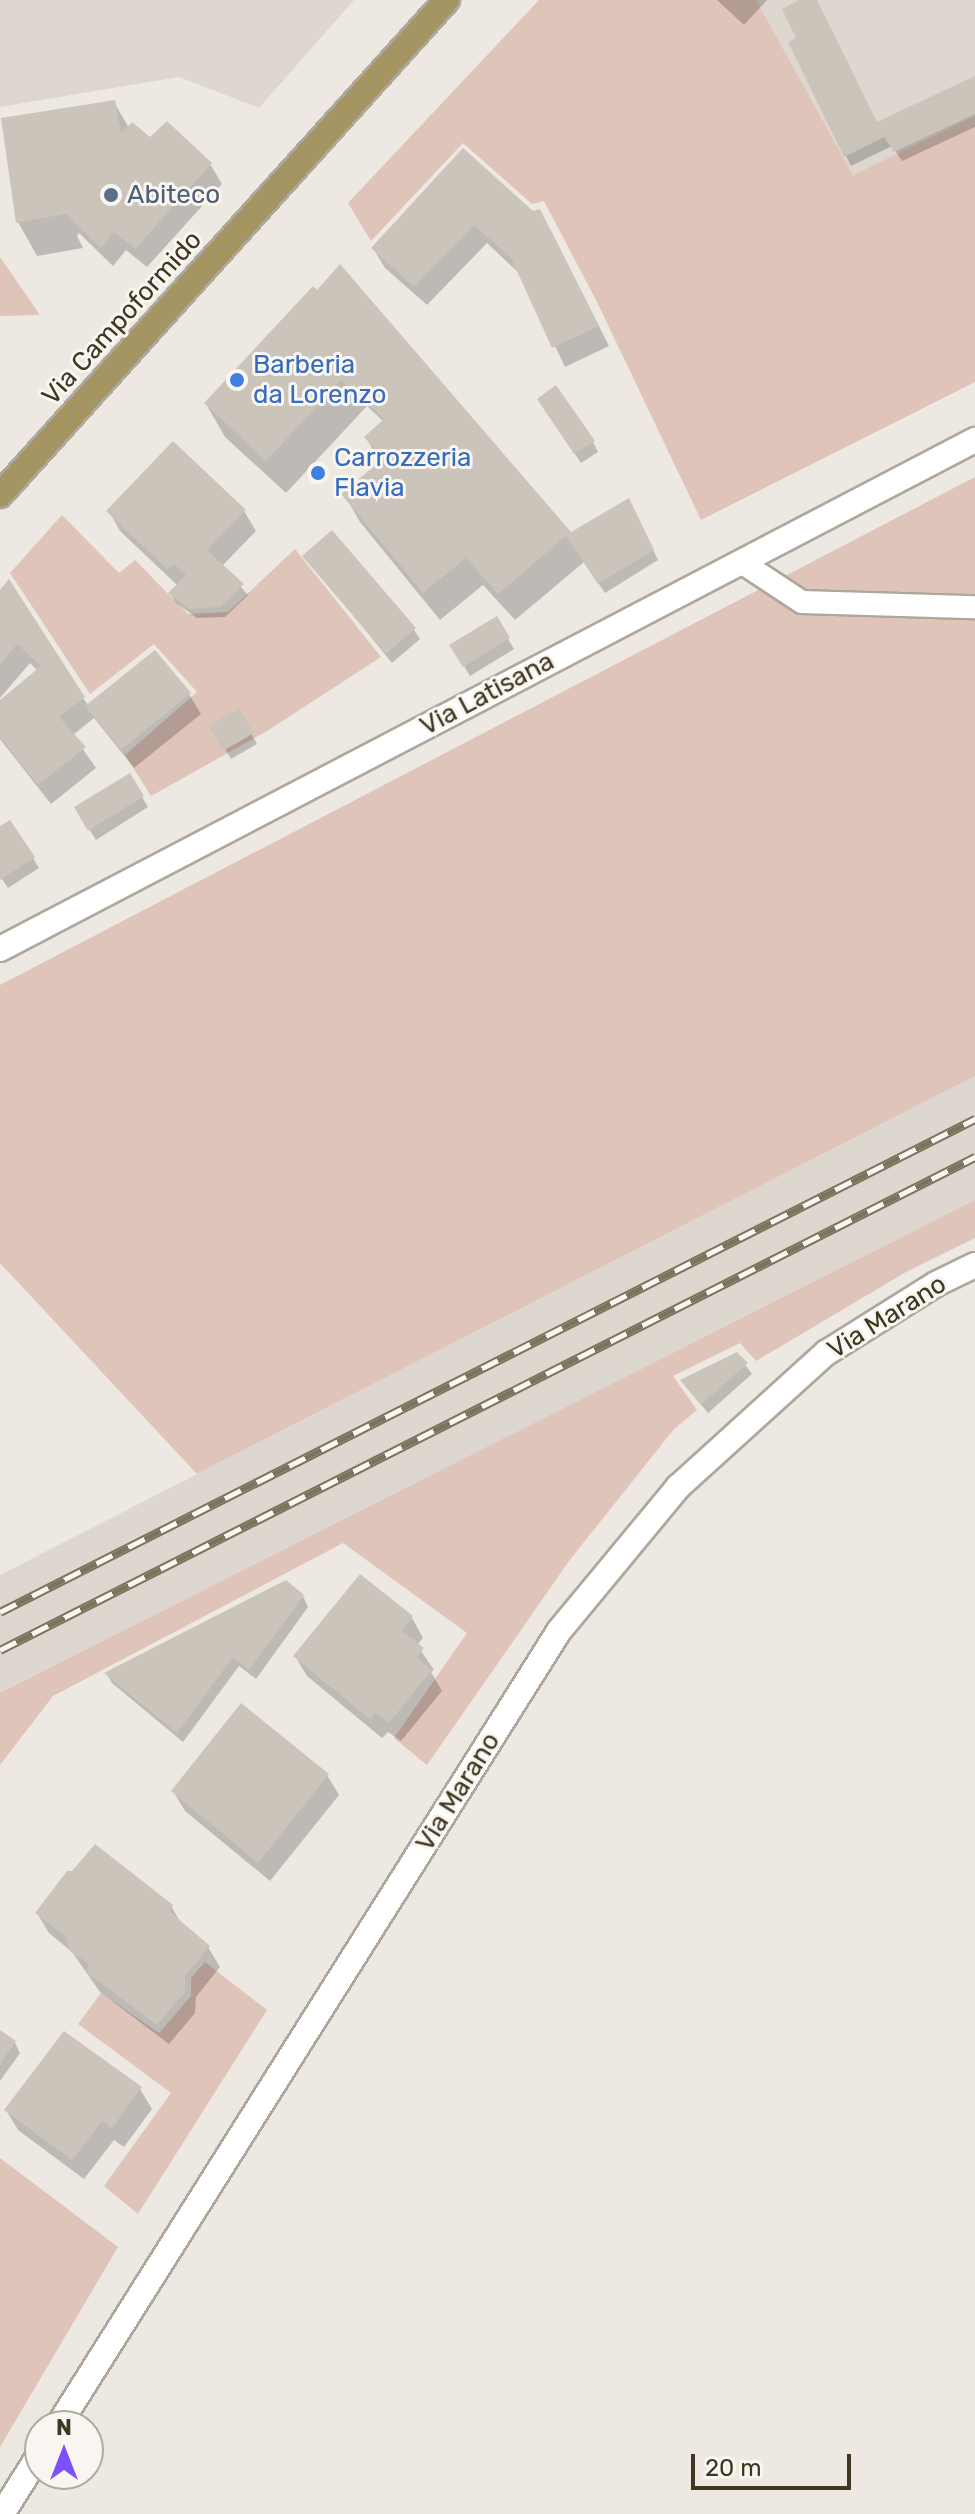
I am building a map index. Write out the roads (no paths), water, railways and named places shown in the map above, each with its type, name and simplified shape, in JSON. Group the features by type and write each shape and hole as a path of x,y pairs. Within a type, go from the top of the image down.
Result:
{"main road":[{"name":"Via Campoformido","path":"0,495 447,0"}],"street":[{"name":"Via Latisana","path":"0,949 975,440"},
{"name":"Via Marano","path":"68,2410 559,1631 678,1487 826,1353 936,1284 975,1265"},
{"path":"2,2514 24,2479"}],"lane":[{"path":"741,562 802,602 975,607"}],"railway":[{"path":"0,1612 975,1119"},
{"path":"0,1650 975,1157"}],"place":[{"name":"Abiteco","path":"111,195"},
{"name":"Barberia da Lorenzo","path":"237,380"},
{"name":"Carrozzeria Flavia","path":"318,473"}]}
